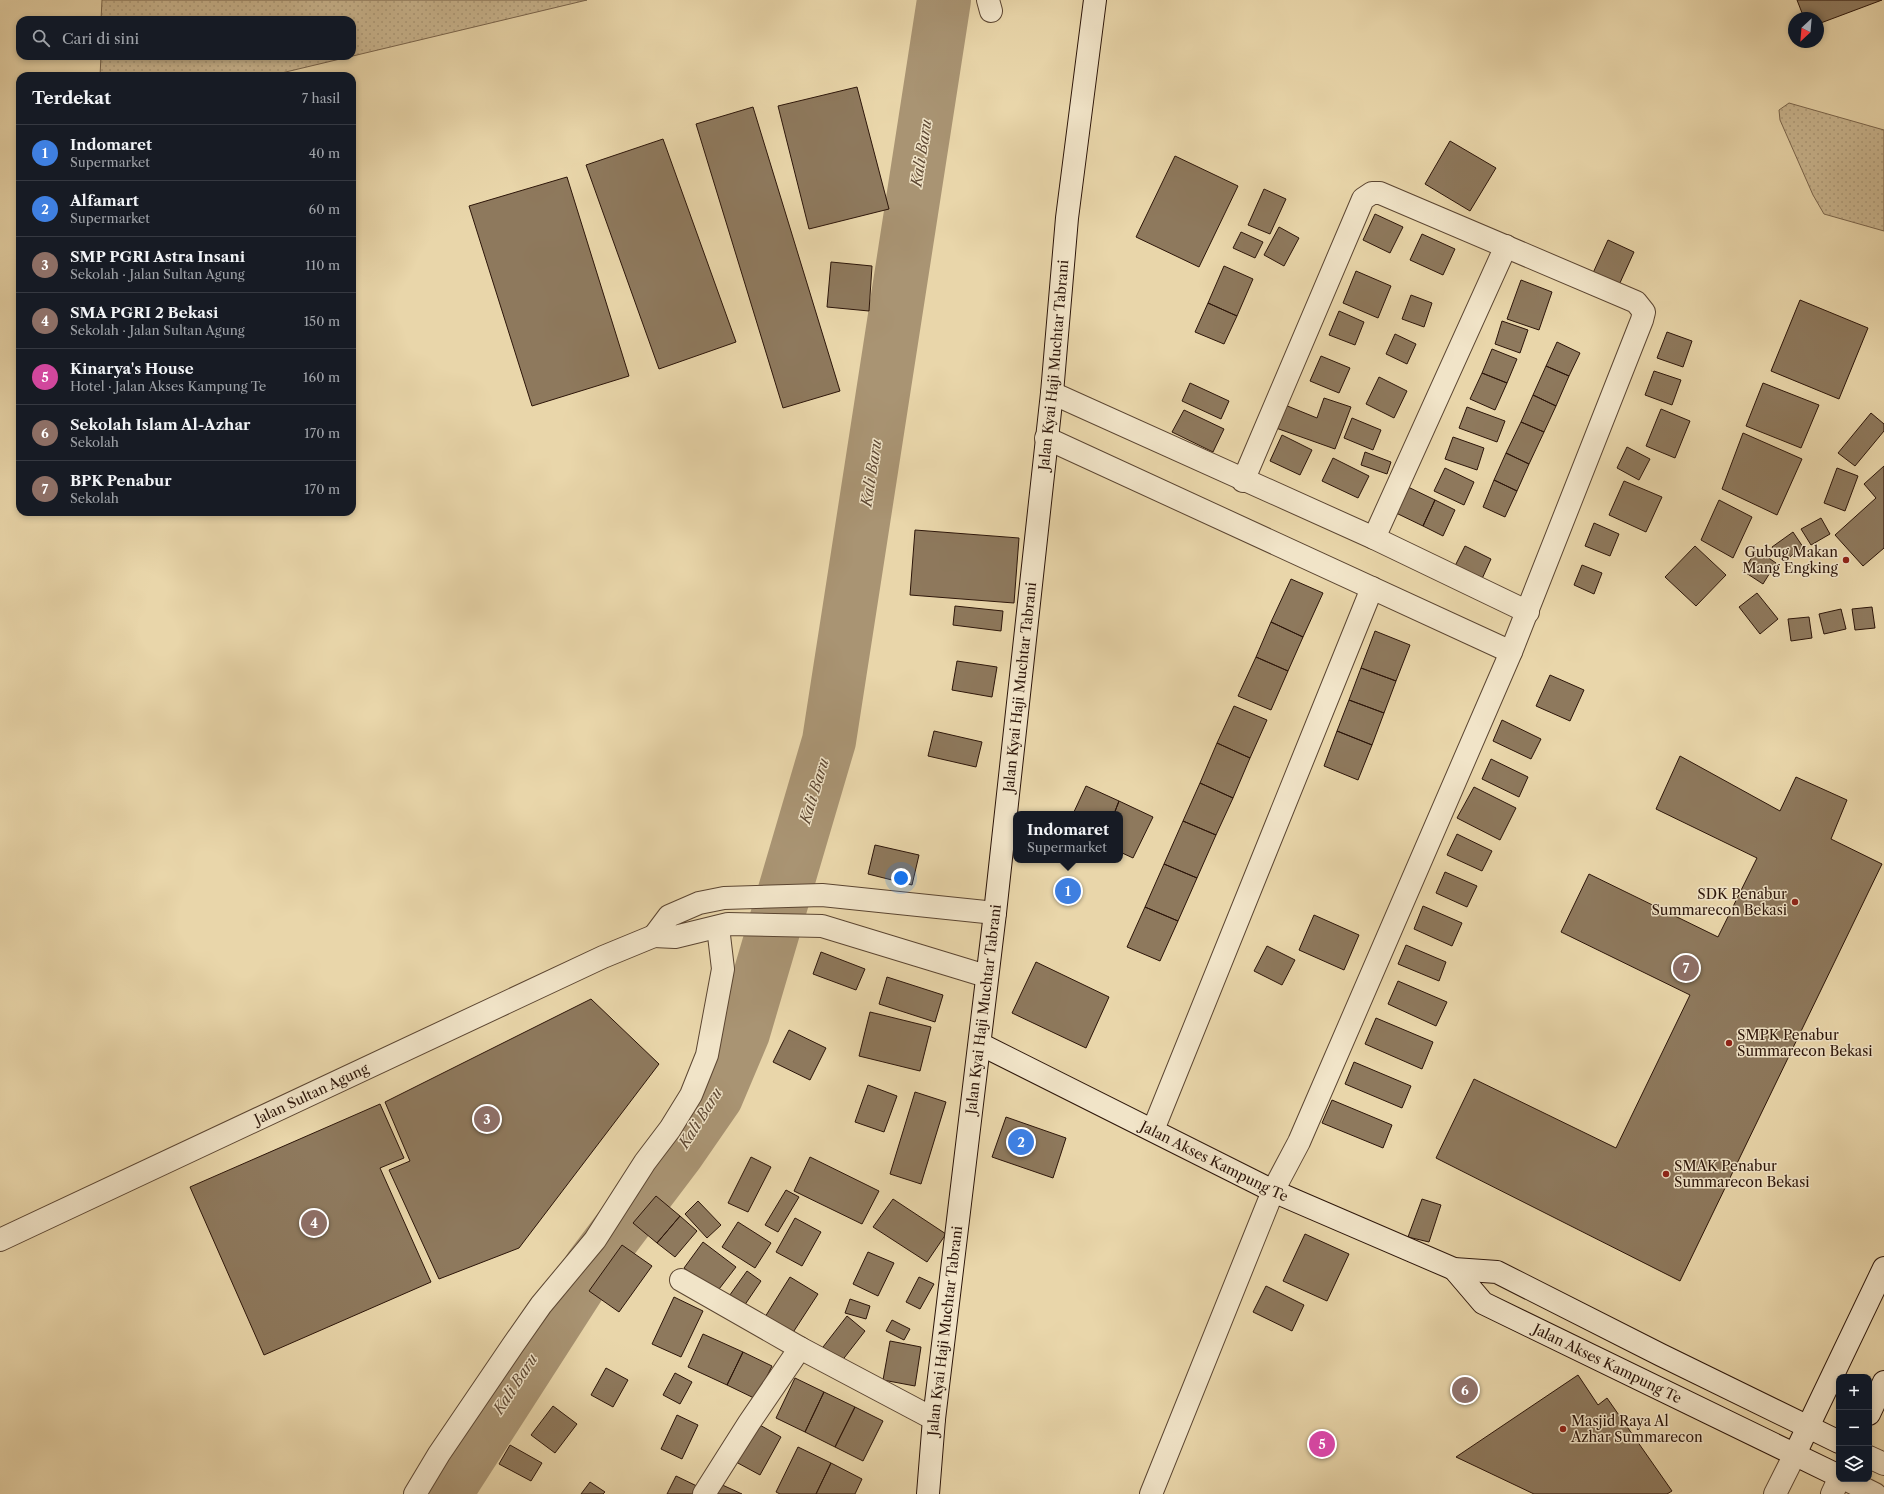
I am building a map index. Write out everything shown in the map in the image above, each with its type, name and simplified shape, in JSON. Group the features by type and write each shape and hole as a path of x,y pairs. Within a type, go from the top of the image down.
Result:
{"street":[{"name":"Jalan Kyai Haji Muchtar Tabrani","path":"928,1494 934,1419 980,1044 986,976 995,913 1052,393 1067,218 1095,0"},
{"path":"1151,1494 1273,1191 1299,1142 1528,612 1644,312 1636,302 1380,193 1372,193 1365,196 1243,481"},
{"path":"1374,538 1506,246"},
{"path":"1052,393 1243,481 1374,538 1528,612"},
{"path":"1046,438 1511,652"},
{"path":"1153,1130 1372,588"},
{"path":"654,936 669,916 699,903 724,898 822,896 995,913"},
{"path":"654,936 675,937 723,926 822,926 986,976"},
{"path":"415,1494 439,1454 541,1305 595,1240 645,1162 670,1129 690,1095 707,1055 723,969 723,926"},
{"name":"Jalan Sultan Agung","path":"0,1240 623,948 654,936"},
{"name":"Jalan Akses Kampung Te","path":"980,1044 1273,1191 1454,1269 1497,1272 1661,1355 1836,1440"},
{"path":"1776,1494 1884,1268"},
{"name":"Jalan Akses Kampung Te","path":"1454,1269 1484,1303 1836,1477"},
{"path":"681,1280 800,1348 934,1419"},
{"path":"704,1494 749,1423 800,1348"},
{"path":"1871,1410 1884,1382"},
{"path":"1872,1458 1884,1464"},
{"path":"1832,1494 1837,1482"},
{"path":"1851,1482 1875,1494"}],"shaded area":[{"path":"102,0 587,0 356,55 356,16 101,16"},
{"path":"101,60 336,60 286,72 100,72"},
{"path":"1789,103 1884,130 1884,231 1824,214 1813,195 1780,120 1779,110"}],"building":[{"path":"1797,0 1882,0 1824,22 1824,12 1802,12"},
{"path":"857,87 889,209 809,229 778,106"},
{"path":"753,107 840,391 783,408 696,124"},
{"path":"663,139 736,342 659,369 586,165"},
{"path":"1450,141 1496,168 1470,211 1425,184"},
{"path":"1175,156 1238,186 1199,267 1136,237"},
{"path":"567,177 629,376 532,406 469,206"},
{"path":"1264,189 1286,199 1270,234 1248,225"},
{"path":"1375,214 1403,227 1390,253 1363,240"},
{"path":"1279,227 1299,238 1284,266 1264,255"},
{"path":"1241,232 1263,242 1255,258 1233,248"},
{"path":"1422,234 1455,249 1443,275 1410,260"},
{"path":"1608,240 1634,252 1619,285 1593,273"},
{"path":"831,262 872,266 869,311 827,307"},
{"path":"1224,266 1253,279 1237,316 1208,303"},
{"path":"1356,271 1391,286 1378,318 1343,303"},
{"path":"1521,280 1552,292 1539,330 1507,319"},
{"path":"1411,295 1432,303 1424,327 1402,319"},
{"path":"1800,300 1868,328 1839,399 1771,371"},
{"path":"1208,303 1237,316 1224,344 1195,332"},
{"path":"1339,311 1364,322 1355,345 1329,335"},
{"path":"1502,321 1528,330 1520,353 1495,344"},
{"path":"1667,332 1692,341 1683,367 1657,358"},
{"path":"1395,334 1416,344 1407,364 1386,354"},
{"path":"1557,342 1580,353 1569,376 1546,366"},
{"path":"1492,349 1517,359 1507,383 1482,373"},
{"path":"1321,356 1350,368 1339,393 1310,381"},
{"path":"1546,366 1569,376 1556,406 1533,395"},
{"path":"1654,371 1681,380 1672,405 1645,395"},
{"path":"1482,373 1507,383 1495,410 1470,399"},
{"path":"1379,377 1407,391 1394,418 1366,404"},
{"path":"1190,383 1229,401 1221,419 1182,401"},
{"path":"1763,383 1819,405 1801,448 1746,426"},
{"path":"1533,395 1556,406 1544,432 1521,422"},
{"path":"1324,398 1351,407 1335,449 1276,428 1285,405 1317,418"},
{"path":"1467,407 1505,421 1497,442 1459,428"},
{"path":"1661,409 1690,421 1675,458 1646,446"},
{"path":"1184,410 1224,429 1213,452 1172,432"},
{"path":"1871,413 1884,424 1884,431 1855,466 1838,453"},
{"path":"1352,418 1381,430 1373,450 1344,438"},
{"path":"1521,422 1544,432 1529,464 1506,453"},
{"path":"1743,433 1802,459 1777,515 1722,489"},
{"path":"1282,435 1312,450 1300,475 1270,461"},
{"path":"1453,437 1484,448 1477,470 1445,459"},
{"path":"1627,447 1650,459 1639,480 1617,468"},
{"path":"1365,452 1391,462 1387,474 1361,465"},
{"path":"1506,453 1529,464 1517,491 1494,480"},
{"path":"1333,458 1369,476 1358,498 1322,481"},
{"path":"1884,466 1884,548 1863,566 1835,535 1876,498 1864,484"},
{"path":"1445,468 1474,482 1464,505 1434,491"},
{"path":"1837,468 1858,476 1845,511 1824,503"},
{"path":"1494,480 1517,491 1505,517 1483,507"},
{"path":"1624,481 1662,497 1646,532 1609,515"},
{"path":"1406,486 1435,500 1423,526 1394,512"},
{"path":"1435,500 1455,510 1443,536 1423,526"},
{"path":"1719,500 1752,517 1733,558 1701,540"},
{"path":"1821,518 1830,534 1811,545 1801,529"},
{"path":"1594,523 1619,534 1610,556 1585,546"},
{"path":"915,530 1019,538 1014,603 910,595"},
{"path":"1793,532 1803,547 1783,562 1772,547"},
{"path":"1465,546 1491,559 1481,581 1454,568"},
{"path":"1695,546 1726,575 1696,606 1665,577"},
{"path":"1757,550 1776,563 1763,584 1743,571"},
{"path":"1582,565 1602,573 1594,594 1574,585"},
{"path":"1291,579 1323,593 1303,637 1271,622"},
{"path":"1757,593 1778,619 1760,634 1739,607"},
{"path":"955,606 1003,611 1001,631 953,625"},
{"path":"1872,607 1875,628 1855,630 1852,609"},
{"path":"1841,609 1846,629 1824,634 1819,614"},
{"path":"1809,617 1812,638 1791,641 1788,619"},
{"path":"1271,622 1303,637 1288,671 1256,657"},
{"path":"1375,631 1410,645 1396,681 1361,668"},
{"path":"1256,657 1288,671 1271,710 1238,696"},
{"path":"957,661 997,667 992,697 952,690"},
{"path":"1361,668 1396,681 1384,713 1349,700"},
{"path":"1550,675 1584,690 1570,721 1536,706"},
{"path":"1349,700 1384,713 1372,745 1337,731"},
{"path":"1234,706 1267,720 1250,758 1217,743"},
{"path":"1502,720 1541,739 1531,759 1493,741"},
{"path":"934,731 982,742 976,767 928,756"},
{"path":"1337,731 1372,745 1358,780 1324,766"},
{"path":"1217,743 1250,758 1233,798 1200,783"},
{"path":"1680,756 1780,811 1796,777 1847,800 1831,839 1882,864 1680,1281 1436,1158 1474,1079 1616,1148 1690,995 1561,932 1589,874 1718,937 1757,858 1656,809"},
{"path":"1491,759 1528,777 1519,797 1482,779"},
{"path":"1200,783 1233,798 1216,835 1183,821"},
{"path":"1086,786 1119,801 1115,811 1074,811"},
{"path":"1474,787 1516,808 1500,840 1457,818"},
{"path":"1119,801 1153,817 1133,858 1123,853 1123,811 1115,811"},
{"path":"1183,821 1216,835 1197,878 1164,864"},
{"path":"1457,834 1492,851 1482,871 1447,855"},
{"path":"875,845 919,855 912,885 868,874"},
{"path":"1164,864 1197,878 1178,921 1145,907"},
{"path":"1445,872 1477,886 1467,907 1436,893"},
{"path":"1423,906 1462,923 1452,946 1414,929"},
{"path":"1145,907 1178,921 1160,961 1127,947"},
{"path":"1314,915 1359,935 1344,970 1299,950"},
{"path":"1406,945 1446,962 1439,981 1398,964"},
{"path":"1267,946 1295,960 1282,985 1254,971"},
{"path":"821,952 865,969 856,990 813,974"},
{"path":"1036,962 1109,997 1086,1048 1012,1013"},
{"path":"887,977 943,995 935,1022 879,1004"},
{"path":"1398,981 1447,1002 1436,1026 1388,1004"},
{"path":"591,999 659,1064 519,1248 439,1279 389,1170 410,1161 385,1102"},
{"path":"870,1012 931,1027 920,1071 859,1056"},
{"path":"1376,1018 1433,1042 1422,1069 1365,1044"},
{"path":"789,1030 826,1048 810,1080 773,1062"},
{"path":"1354,1062 1411,1086 1402,1108 1345,1084"},
{"path":"868,1085 897,1096 884,1132 855,1122"},
{"path":"915,1092 946,1102 921,1184 890,1174"},
{"path":"1332,1100 1392,1125 1383,1148 1322,1123"},
{"path":"380,1104 404,1158 380,1168 431,1282 264,1355 190,1187"},
{"path":"1006,1117 1066,1138 1053,1178 992,1157"},
{"path":"751,1157 771,1167 748,1212 728,1203"},
{"path":"810,1157 879,1191 862,1224 794,1191"},
{"path":"786,1190 799,1197 778,1232 765,1225"},
{"path":"656,1196 680,1216 657,1243 633,1223"},
{"path":"893,1199 946,1234 927,1262 873,1227"},
{"path":"1422,1199 1441,1205 1429,1242 1408,1237"},
{"path":"698,1201 721,1225 707,1238 685,1214"},
{"path":"680,1216 697,1231 675,1257 657,1243"},
{"path":"795,1218 821,1232 802,1266 776,1252"},
{"path":"738,1222 771,1243 755,1268 722,1247"},
{"path":"1305,1234 1349,1254 1327,1301 1283,1281"},
{"path":"703,1242 736,1267 716,1293 684,1268"},
{"path":"622,1245 652,1266 619,1312 589,1291"},
{"path":"868,1252 894,1263 878,1296 853,1284"},
{"path":"747,1271 761,1281 742,1309 727,1299"},
{"path":"790,1277 818,1294 792,1334 765,1317"},
{"path":"919,1277 934,1284 920,1309 906,1302"},
{"path":"1266,1286 1304,1305 1292,1331 1253,1312"},
{"path":"674,1297 703,1311 681,1357 652,1344"},
{"path":"850,1299 870,1306 866,1319 845,1313"},
{"path":"847,1316 865,1331 841,1362 823,1347"},
{"path":"892,1320 910,1329 904,1340 886,1331"},
{"path":"703,1334 743,1352 727,1385 688,1367"},
{"path":"890,1341 921,1347 915,1386 883,1380"},
{"path":"743,1352 772,1366 756,1399 727,1385"},
{"path":"606,1368 628,1380 613,1407 591,1395"},
{"path":"675,1373 692,1382 680,1404 663,1395"},
{"name":"Masjid Raya Al Azhar Summarecon","path":"1578,1375 1598,1405 1607,1398 1672,1491 1667,1494 1534,1494 1456,1457"},
{"path":"795,1378 824,1392 805,1432 776,1418"},
{"path":"824,1392 855,1407 835,1447 805,1432"},
{"path":"553,1406 577,1424 555,1453 531,1435"},
{"path":"855,1407 883,1421 863,1461 835,1447"},
{"path":"677,1415 698,1425 682,1459 661,1449"},
{"path":"758,1424 781,1437 760,1475 736,1462"},
{"path":"510,1445 542,1463 531,1481 499,1464"},
{"path":"798,1447 831,1463 816,1494 780,1494 776,1492"},
{"path":"831,1463 862,1479 855,1494 816,1494"},
{"path":"676,1476 701,1488 698,1494 667,1494"},
{"path":"590,1482 605,1492 603,1494 581,1494"},
{"path":"718,1483 742,1494 712,1494"}],"waterway":[{"name":"Kali Baru","path":"445,1494 591,1267 678,1152 716,1097 743,1033 829,741 944,0"}],"place":[{"name":"Gubug Makan Mang Engking","path":"1846,560"},
{"name":"Indomaret","path":"1068,891"},
{"name":"SDK Penabur Summarecon Bekasi","path":"1795,902"},
{"name":"BPK Penabur","path":"1686,968"},
{"name":"SMPK Penabur Summarecon Bekasi","path":"1729,1043"},
{"name":"SMP PGRI Astra Insani","path":"487,1119"},
{"name":"Alfamart","path":"1021,1142"},
{"name":"SMAK Penabur Summarecon Bekasi","path":"1666,1174"},
{"name":"SMA PGRI 2 Bekasi","path":"314,1223"},
{"name":"Sekolah Islam Al-Azhar","path":"1465,1390"},
{"name":"Masjid Raya Al Azhar Summarecon","path":"1563,1429"},
{"name":"Kinarya's House","path":"1322,1444"}]}
